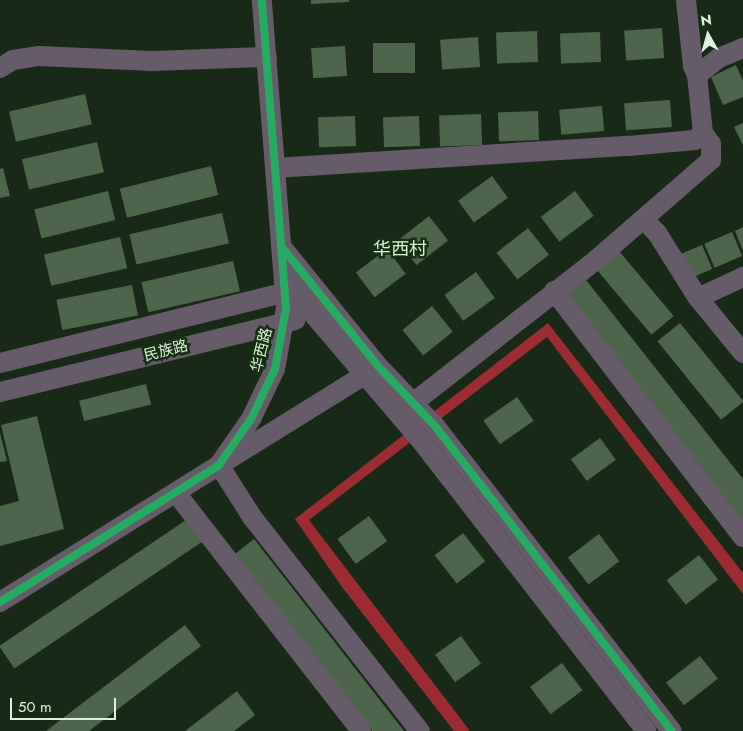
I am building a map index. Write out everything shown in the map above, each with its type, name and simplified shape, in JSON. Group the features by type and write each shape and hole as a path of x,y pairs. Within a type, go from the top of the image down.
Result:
{"street":[{"name":"华西路","path":"0,602 219,465 251,418 275,370 287,288 281,246 262,0"},
{"path":"416,420 554,291 644,220 711,160 711,144 703,133 697,74 693,66 686,0"},
{"path":"697,74 719,58 743,48"},
{"path":"0,68 13,60 38,56 152,61 267,58"},
{"path":"276,168 629,146 695,140 703,133"},
{"path":"644,220 657,233 698,298 742,351"},
{"path":"281,246 333,311 371,371"},
{"path":"698,298 743,277"},
{"name":"民族路","path":"0,363 287,288 313,286"},
{"path":"287,288 312,316 371,371 416,420 672,731"},
{"path":"554,291 743,537"},
{"name":"民族路","path":"0,392 333,311"},
{"path":"371,371 219,465 252,517 420,731"},
{"path":"416,420 646,731"},
{"path":"176,493 361,731"}],"shaded area":[{"path":"548,323 743,573 743,594 547,337 309,520 470,731 454,731 342,587 295,519"}],"building":[{"path":"311,0 349,0 349,2 311,4"},
{"path":"662,28 664,58 626,61 624,31"},
{"path":"537,31 538,62 497,63 496,32"},
{"path":"600,32 601,62 561,63 560,33"},
{"path":"478,37 480,67 442,70 440,40"},
{"path":"373,43 415,43 415,73 373,73"},
{"path":"345,46 347,76 313,78 311,48"},
{"path":"736,65 743,81 743,97 723,105 711,77"},
{"path":"85,94 92,124 16,142 9,112"},
{"path":"670,100 672,127 626,130 624,103"},
{"path":"602,106 604,131 561,135 559,110"},
{"path":"538,111 539,140 499,141 498,112"},
{"path":"481,114 482,145 440,146 439,115"},
{"path":"355,116 356,146 319,147 318,117"},
{"path":"419,116 420,146 384,147 383,117"},
{"path":"743,123 743,145 734,127"},
{"path":"97,142 104,172 29,190 22,159"},
{"path":"211,166 218,195 127,218 120,189"},
{"path":"3,168 10,196 0,198 0,169"},
{"path":"492,176 508,198 474,223 458,201"},
{"path":"108,191 115,220 42,238 34,209"},
{"path":"575,191 594,216 559,242 541,217"},
{"path":"222,213 229,243 136,265 129,234"},
{"path":"429,216 448,240 417,265 397,241"},
{"path":"743,227 743,251 735,231"},
{"path":"528,228 549,255 517,279 496,253"},
{"path":"732,232 742,256 715,268 704,244"},
{"path":"120,237 127,268 51,286 44,255"},
{"path":"702,245 712,269 685,281 674,257"},
{"path":"387,249 406,274 375,297 356,272"},
{"path":"619,251 674,316 651,335 597,270"},
{"path":"233,261 240,291 148,312 141,282"},
{"path":"476,272 495,298 463,321 444,295"},
{"path":"586,280 743,479 743,527 562,299"},
{"path":"132,285 138,315 62,330 56,300"},
{"path":"432,306 453,332 423,356 402,330"},
{"path":"680,323 743,401 721,420 657,341"},
{"path":"146,384 151,404 84,421 79,401"},
{"path":"517,397 534,421 500,444 483,421"},
{"path":"37,416 64,529 0,546 0,506 19,501 1,425"},
{"path":"0,433 7,461 0,462"},
{"path":"600,438 616,460 587,481 571,459"},
{"path":"369,516 387,541 356,564 337,539"},
{"path":"189,518 204,540 14,668 0,645"},
{"path":"463,533 485,561 457,584 435,555"},
{"path":"599,534 619,561 588,585 568,557"},
{"path":"254,539 404,731 372,731 234,554"},
{"path":"699,555 718,579 686,605 667,580"},
{"path":"185,625 201,646 89,731 46,731"},
{"path":"461,636 481,664 455,682 435,655"},
{"path":"700,656 718,679 684,705 666,682"},
{"path":"562,663 582,690 551,714 530,687"},
{"path":"237,691 255,715 234,731 185,731"}],"cycle path":[{"path":"0,602 219,465 251,419 275,369 286,308 262,0"},
{"path":"281,246 378,366 435,426 672,731"}],"district":[{"name":"华西村","path":"400,249"}]}
